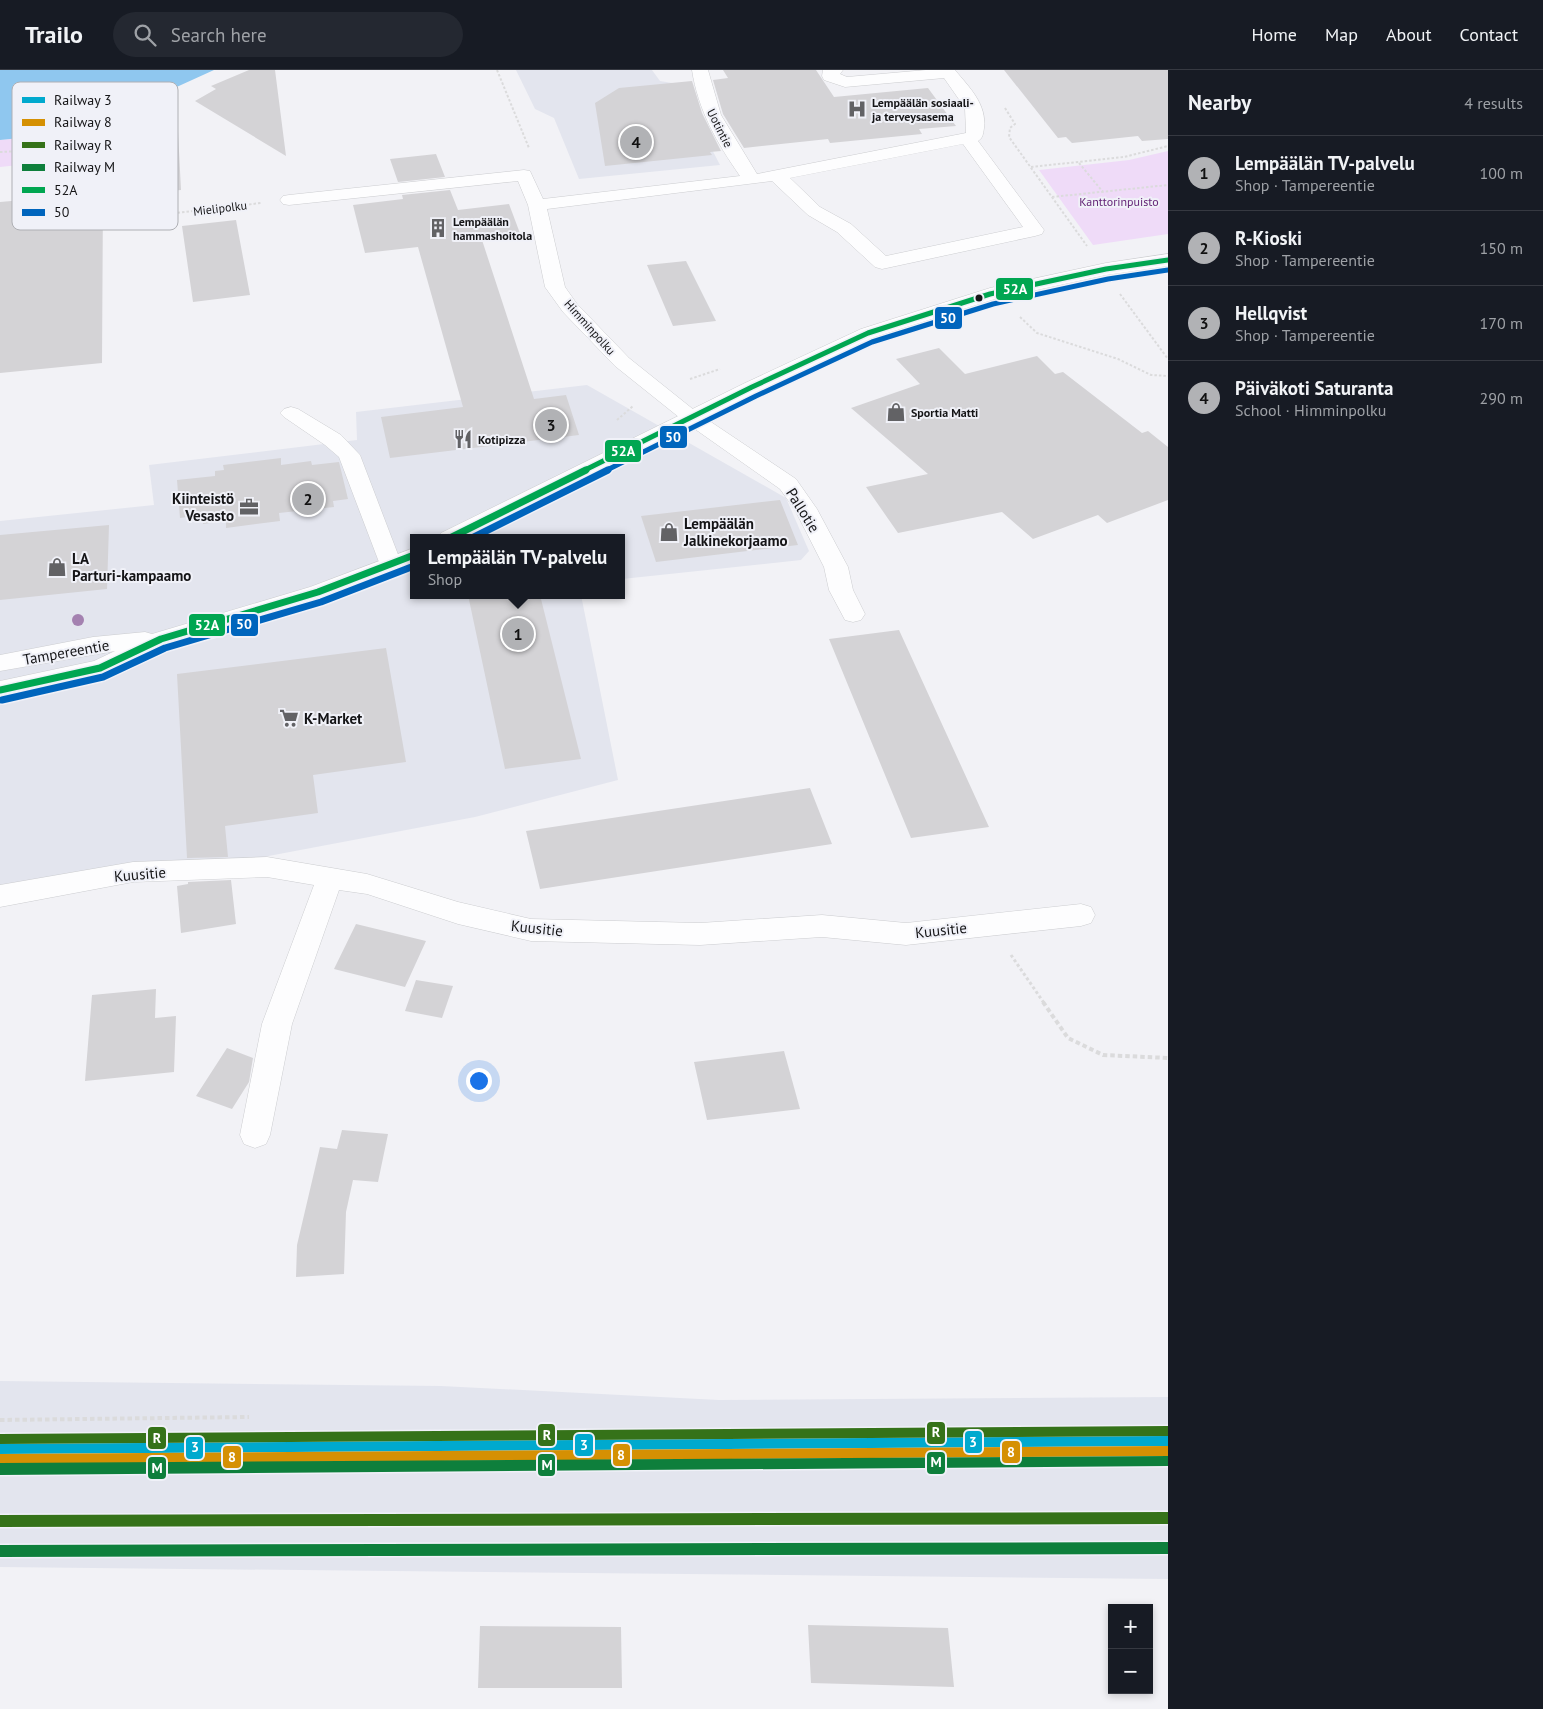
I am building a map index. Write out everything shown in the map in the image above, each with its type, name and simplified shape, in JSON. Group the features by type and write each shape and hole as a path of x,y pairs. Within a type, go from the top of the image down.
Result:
{"street":[{"name":"Uotintie","path":"700,70 703,92 713,117 730,149 752,180"},
{"path":"538,205 752,180 974,137 977,110 947,71 848,82 837,80 830,76 830,72 836,70"},
{"path":"777,176 814,211 844,228 882,263 1035,230 967,138"},
{"path":"289,200 524,175"},
{"name":"Himminpolku","path":"524,175 538,205 549,266 555,287 570,308 622,362 692,418"},
{"path":"457,534 752,387 868,333 990,294 1106,269 1168,260"},
{"path":"291,413 333,440 348,456 390,565"},
{"name":"Pallotie","path":"692,418 788,484 806,509 836,568 842,590 853,614"},
{"name":"Tampereentie","path":"0,690 100,668 162,639 318,592 410,557"},
{"name":"Tampereentie","path":"0,663 93,645 162,639"},
{"name":"Kuusitie","path":"0,896 133,872 267,868 367,884 458,914 531,930 700,934 822,926 906,934 1082,915"},
{"path":"256,1135 277,1024 330,878"}],"path":[{"path":"497,70 530,151 531,161 524,175"},
{"path":"1168,146 1145,154 1031,167 1092,254 1106,269 1116,289 1168,359"},
{"path":"1079,163 1103,192"},
{"path":"1053,197 1168,185"},
{"name":"Mielipolku","path":"178,213 289,200"},
{"path":"1019,315 1037,333 1118,359 1151,375 1168,376"},
{"path":"990,924 1068,1038 1103,1055 1168,1058"},
{"path":"0,1420 249,1417"}],"shaded area":[{"path":"516,70 652,70 660,81 678,84 720,165 579,179 554,118 535,109"},
{"path":"587,385 786,498 809,551 801,560 625,579 625,534 410,534 410,599 582,599 618,780 475,817 0,907 0,521 154,505 149,465 357,440 356,412"},
{"path":"0,1381 441,1386 719,1400 1168,1397 1168,1579 0,1567"}],"green space":[{"path":"12,139 12,166 0,167 0,140"},
{"name":"Kanttorinpuisto","path":"1168,151 1168,234 1093,245 1039,170 1129,160"}],"water":[{"path":"0,70 214,70 178,86 178,82 12,82 12,139 0,140"}],"building":[{"path":"249,70 275,70 286,156 195,101 216,89 211,86"},
{"path":"723,70 816,70 834,97 928,88 956,126 919,129 922,134 830,143 828,139 744,148 723,114 713,80 728,78"},
{"path":"1004,70 1168,70 1168,139 1142,141 1138,136 1072,143 1066,137 1058,138"},
{"path":"692,81 702,113 721,151 710,152 712,155 605,166 595,103 619,88"},
{"path":"178,132 181,190 178,190"},
{"path":"436,154 445,177 398,182 390,159"},
{"path":"450,190 458,210 509,204 521,236 482,240 534,399 566,395 579,435 390,458 381,417 463,407 418,247 365,253 353,205 403,199 402,195"},
{"path":"12,201 12,230 103,230 102,363 0,373 0,202"},
{"path":"236,220 250,295 193,302 182,226"},
{"path":"686,261 716,321 673,326 647,265"},
{"path":"939,348 965,374 1037,356 1055,374 1063,372 1142,433 1148,431 1168,447 1168,500 1107,523 1098,515 1033,539 1002,512 898,533 866,487 928,474 851,408 920,384 896,359"},
{"path":"281,458 281,465 311,461 312,465 339,462 348,499 333,501 334,507 279,513 280,521 226,528 226,521 203,524 203,515 180,518 177,480 215,476 215,471 224,470 223,465"},
{"path":"780,500 798,545 656,562 641,516"},
{"path":"109,525 107,589 0,600 0,535"},
{"path":"469,599 541,599 581,759 505,769"},
{"path":"899,630 989,827 911,838 829,639"},
{"name":"K-Market","path":"386,648 406,762 313,775 318,813 225,826 228,857 187,858 177,674"},
{"path":"810,788 832,844 540,889 526,831"},
{"path":"231,880 236,924 181,933 177,886 188,884 188,882"},
{"path":"356,924 426,941 405,987 334,969"},
{"path":"416,980 453,986 442,1018 405,1011"},
{"path":"156,989 155,1018 176,1016 174,1072 85,1081 92,995"},
{"path":"227,1048 253,1058 249,1082 232,1109 196,1096"},
{"path":"784,1051 800,1109 707,1120 694,1062"},
{"path":"342,1130 388,1134 378,1182 353,1180 346,1212 344,1274 296,1277 297,1245 320,1147 337,1149"},
{"path":"808,1625 948,1628 954,1687 811,1683"},
{"path":"480,1626 621,1627 622,1688 478,1688"}],"rail line":[{"name":"R","path":"0,1439 1168,1431"},
{"name":"3","path":"0,1449 1168,1441"},
{"name":"8","path":"0,1459 1168,1451"},
{"name":"M","path":"0,1469 1168,1461"},
{"name":"R","path":"0,1521 1168,1518"},
{"name":"M","path":"0,1551 1168,1548"}],"transit line":[{"name":"52A","path":"458,534 752,387 868,333 990,294 1106,269 1168,260"},
{"name":"50","path":"480,534 756,396 872,342 993,304 1108,279 1168,270"},
{"name":"52A","path":"0,690 100,668 161,639 318,592 410,557"},
{"name":"50","path":"2,700 103,677 165,648 321,602 410,568"}],"place":[{"name":"Lempäälän sosiaali- ja terveysasema","path":"857,109"},
{"name":"Päiväkoti Saturanta","path":"636,142"},
{"name":"Lempäälän hammashoitola","path":"438,228"},
{"name":"Sportia Matti","path":"896,412"},
{"name":"Hellqvist","path":"551,425"},
{"name":"Kotipizza","path":"463,439"},
{"name":"R-Kioski","path":"308,499"},
{"name":"Kiinteistö Vesasto","path":"249,507"},
{"name":"Lempäälän Jalkinekorjaamo","path":"669,532"},
{"name":"LA Parturi-kampaamo","path":"57,567"},
{"name":"Lempäälän TV-palvelu","path":"518,634"},
{"name":"K-Market","path":"289,718"}]}
